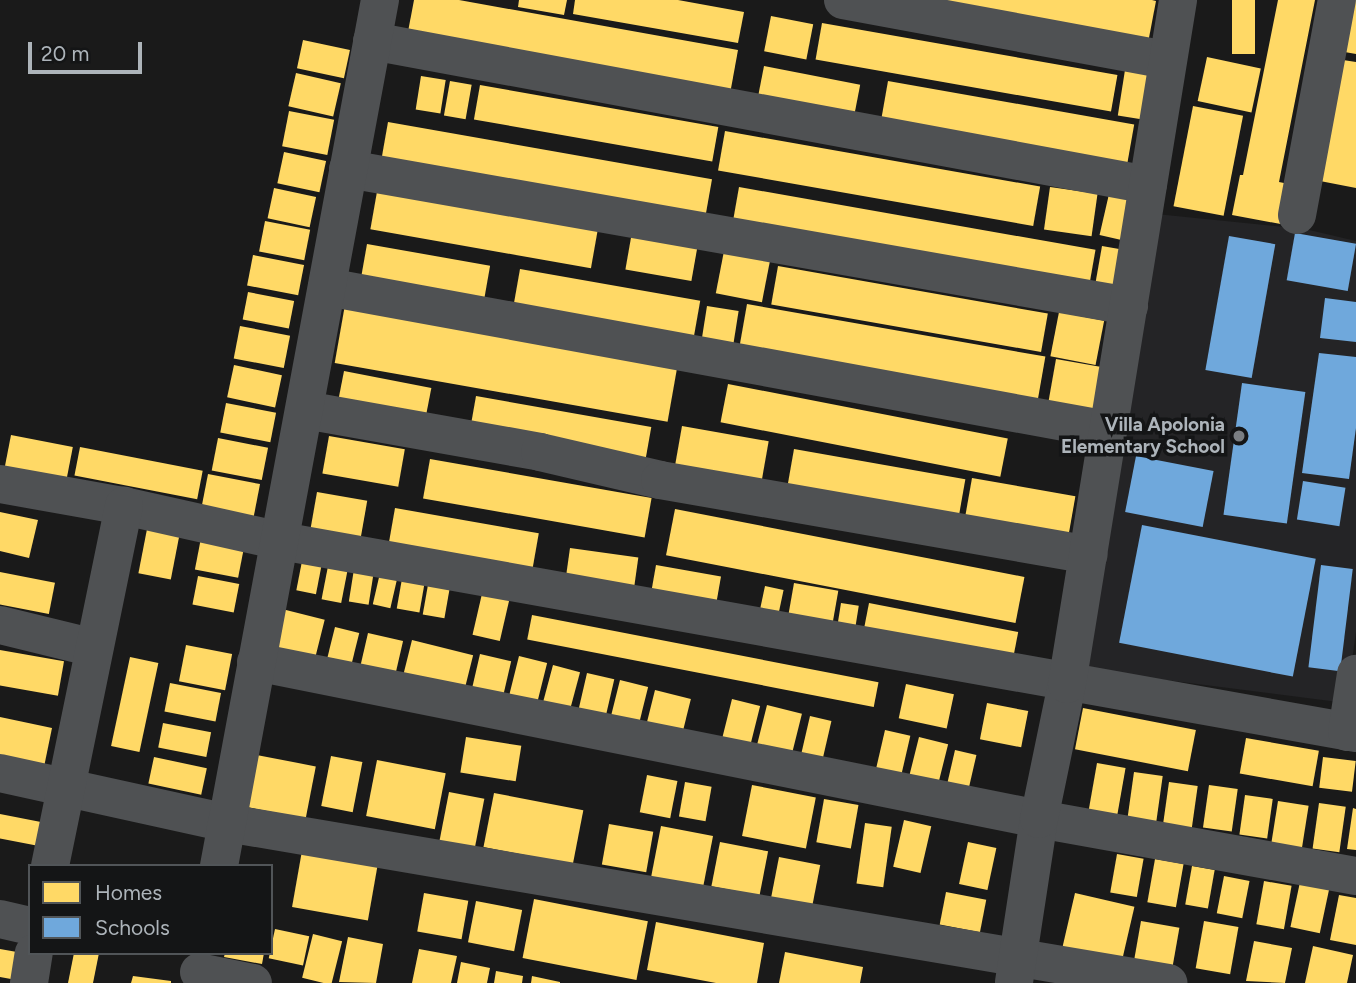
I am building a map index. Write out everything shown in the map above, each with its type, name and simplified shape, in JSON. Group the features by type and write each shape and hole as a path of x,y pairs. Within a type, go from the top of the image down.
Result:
{"street":[{"path":"219,864 380,0"},
{"path":"843,0 1168,60"},
{"path":"1016,970 1039,819 1067,684 1178,0"},
{"path":"1297,215 1337,0"},
{"path":"372,41 1148,185"},
{"path":"348,169 1129,306"},
{"path":"327,287 1108,430"},
{"path":"305,410 540,452 660,480 1088,555"},
{"path":"0,484 124,506 281,541 1352,733 1356,674"},
{"path":"50,864 124,506"},
{"path":"0,625 93,648"},
{"path":"256,662 1039,819 1356,876"},
{"path":"0,773 227,823 1016,970 1168,983"},
{"path":"0,919 28,926"},
{"path":"29,983 34,955"},
{"path":"200,969 253,983"}],"shaded area":[{"name":"Villa Apolonia Elementary School","path":"1156,214 1305,229 1356,241 1356,632 1346,703 1087,670"}],"building: Homes":[{"path":"414,0 459,0 738,50 730,94 407,37"},
{"path":"519,0 567,0 564,15 518,7"},
{"path":"575,0 678,0 744,12 738,43 573,14"},
{"path":"917,0 1152,0 1156,1 1148,43"},
{"path":"1232,0 1255,0 1255,54 1232,54"},
{"path":"1278,0 1315,0 1279,182 1294,185 1286,225 1232,215 1240,175 1243,175"},
{"path":"1349,0 1356,0 1356,54 1339,51"},
{"path":"771,16 813,24 806,60 764,51"},
{"path":"822,23 1117,75 1111,112 816,59"},
{"path":"303,40 350,50 344,78 297,68"},
{"path":"1207,57 1261,68 1251,112 1198,101"},
{"path":"1343,60 1356,62 1356,188 1320,181"},
{"path":"764,66 860,85 853,120 757,101"},
{"path":"1125,70 1155,75 1147,120 1118,115"},
{"path":"296,73 341,83 333,116 288,106"},
{"path":"421,76 446,80 440,113 416,110"},
{"path":"450,81 472,85 466,119 444,115"},
{"path":"888,81 1134,124 1127,165 881,121"},
{"path":"480,85 718,127 712,161 474,119"},
{"path":"1193,106 1243,116 1224,216 1174,206"},
{"path":"289,111 334,120 327,155 282,146"},
{"path":"388,122 712,179 703,228 379,171"},
{"path":"725,131 1040,187 1033,226 718,170"},
{"path":"284,152 326,161 319,192 277,183"},
{"path":"378,186 599,225 591,268 370,229"},
{"path":"739,187 1096,250 1088,293 731,230"},
{"path":"1050,187 1098,194 1092,236 1044,230"},
{"path":"274,188 316,197 310,227 268,218"},
{"path":"1109,194 1135,200 1126,241 1100,235"},
{"path":"265,221 310,230 304,260 259,251"},
{"path":"632,232 698,244 691,281 625,269"},
{"path":"367,244 490,266 482,310 359,288"},
{"path":"1102,246 1131,251 1123,293 1095,288"},
{"path":"724,251 770,260 762,302 716,293"},
{"path":"253,255 304,265 298,295 247,285"},
{"path":"778,266 1048,314 1041,352 771,304"},
{"path":"520,269 700,301 692,346 512,314"},
{"path":"248,292 294,301 289,328 243,319"},
{"path":"346,299 679,358 668,422 335,363"},
{"path":"747,304 1045,357 1038,400 739,347"},
{"path":"707,306 739,311 731,357 700,352"},
{"path":"1059,312 1104,321 1096,365 1050,356"},
{"path":"240,326 290,336 284,368 234,358"},
{"path":"1056,359 1107,368 1099,415 1048,406"},
{"path":"234,365 282,375 275,407 227,397"},
{"path":"344,371 431,388 424,423 337,406"},
{"path":"728,384 1008,438 1000,477 721,422"},
{"path":"476,396 651,427 645,463 470,432"},
{"path":"226,403 276,413 270,442 220,432"},
{"path":"682,426 769,441 760,490 673,474"},
{"path":"11,435 73,447 65,488 3,476"},
{"path":"329,436 405,449 398,487 322,473"},
{"path":"218,438 268,448 262,480 212,470"},
{"path":"80,447 203,471 197,499 74,475"},
{"path":"794,449 965,479 957,528 785,498"},
{"path":"430,459 652,498 645,537 423,498"},
{"path":"208,474 260,484 254,517 202,507"},
{"path":"972,478 1075,496 1065,556 961,538"},
{"path":"317,492 367,501 360,540 310,531"},
{"path":"395,508 539,533 532,573 388,547"},
{"path":"675,509 1024,577 1015,623 666,555"},
{"path":"0,512 38,520 29,558 0,551"},
{"path":"147,529 179,535 171,579 138,573"},
{"path":"201,538 244,546 238,578 195,569"},
{"path":"570,548 638,558 634,586 566,577"},
{"path":"303,556 323,560 316,594 296,590"},
{"path":"329,561 349,565 341,603 322,599"},
{"path":"656,565 721,576 715,609 650,597"},
{"path":"354,569 374,572 369,605 349,602"},
{"path":"0,572 55,583 49,614 0,605"},
{"path":"380,573 398,577 390,608 373,604"},
{"path":"403,573 426,577 419,612 397,608"},
{"path":"198,576 239,584 234,612 192,604"},
{"path":"429,579 451,583 444,618 423,614"},
{"path":"794,583 838,591 832,625 788,617"},
{"path":"484,585 511,591 500,641 473,635"},
{"path":"765,586 784,590 777,621 758,617"},
{"path":"841,603 859,606 855,630 837,627"},
{"path":"869,603 1018,632 1012,661 863,632"},
{"path":"282,609 325,620 314,661 272,651"},
{"path":"532,615 879,682 874,707 527,640"},
{"path":"335,627 359,633 350,669 326,663"},
{"path":"368,633 403,641 394,681 359,673"},
{"path":"412,640 473,655 463,695 402,680"},
{"path":"186,645 232,654 225,690 179,681"},
{"path":"0,650 64,661 58,696 0,686"},
{"path":"480,654 511,661 503,695 472,688"},
{"path":"519,656 547,663 537,703 509,696"},
{"path":"130,657 158,663 139,752 111,746"},
{"path":"553,665 580,672 568,717 541,709"},
{"path":"587,673 614,679 604,725 576,719"},
{"path":"620,680 648,687 638,729 610,722"},
{"path":"170,683 221,693 216,721 164,711"},
{"path":"906,684 954,694 947,728 899,718"},
{"path":"655,690 691,699 681,739 645,730"},
{"path":"732,699 760,706 748,754 720,747"},
{"path":"987,703 1028,711 1021,747 980,739"},
{"path":"767,705 802,714 790,761 755,753"},
{"path":"1083,708 1196,730 1188,771 1075,749"},
{"path":"810,716 831,721 821,768 799,763"},
{"path":"0,717 52,728 44,767 0,758"},
{"path":"163,723 211,732 206,757 158,748"},
{"path":"885,730 910,736 899,784 874,778"},
{"path":"466,737 521,746 516,781 460,773"},
{"path":"919,737 948,744 937,790 908,783"},
{"path":"1246,738 1319,751 1313,786 1240,773"},
{"path":"955,750 976,755 968,792 946,787"},
{"path":"252,754 316,766 306,818 242,806"},
{"path":"331,756 362,762 353,812 321,806"},
{"path":"154,757 207,768 201,795 148,783"},
{"path":"1323,757 1356,761 1352,792 1319,788"},
{"path":"377,760 446,773 435,829 366,816"},
{"path":"1097,763 1126,768 1117,818 1088,813"},
{"path":"1134,772 1163,776 1156,827 1127,823"},
{"path":"647,775 677,781 670,818 640,812"},
{"path":"685,782 712,787 706,821 679,816"},
{"path":"1169,782 1198,786 1191,831 1163,827"},
{"path":"752,785 816,797 806,848 742,836"},
{"path":"1209,785 1238,789 1232,832 1203,828"},
{"path":"449,792 484,799 474,850 439,843"},
{"path":"494,793 583,810 573,864 484,847"},
{"path":"1245,795 1273,799 1267,839 1239,835"},
{"path":"824,799 858,805 851,848 816,842"},
{"path":"1278,801 1309,806 1301,853 1270,848"},
{"path":"1319,803 1346,807 1339,852 1313,849"},
{"path":"1353,808 1356,809 1356,850 1347,849"},
{"path":"0,814 42,822 38,846 0,838"},
{"path":"904,820 931,826 920,873 893,867"},
{"path":"865,823 892,827 883,887 857,883"},
{"path":"609,824 653,832 646,872 602,864"},
{"path":"661,826 713,836 702,894 650,884"},
{"path":"720,842 768,851 760,896 711,886"},
{"path":"968,842 996,848 987,890 959,884"},
{"path":"303,845 379,858 368,920 292,907"},
{"path":"1117,854 1144,859 1137,897 1110,892"},
{"path":"779,857 820,865 810,916 769,908"},
{"path":"1155,859 1184,864 1176,907 1147,902"},
{"path":"1192,866 1215,870 1208,908 1185,904"},
{"path":"1224,876 1250,881 1242,918 1217,913"},
{"path":"1264,881 1292,886 1284,929 1256,924"},
{"path":"1300,882 1329,888 1320,933 1290,927"},
{"path":"946,892 986,900 980,932 940,924"},
{"path":"424,893 468,901 462,939 417,931"},
{"path":"1075,893 1134,907 1122,962 1062,949"},
{"path":"1339,895 1356,898 1356,945 1330,940"},
{"path":"534,899 648,921 636,980 523,958"},
{"path":"476,901 522,910 514,951 468,942"},
{"path":"1141,921 1179,928 1172,967 1134,960"},
{"path":"1204,921 1238,927 1230,974 1196,968"},
{"path":"656,922 764,943 757,983 716,983 647,970"},
{"path":"275,929 309,936 303,966 269,958 269,955 273,955"},
{"path":"313,934 342,941 332,983 302,978"},
{"path":"348,937 383,944 376,983 339,982"},
{"path":"1254,941 1292,948 1285,983 1246,981"},
{"path":"1313,946 1353,955 1347,983 1305,983"},
{"path":"0,949 17,952 11,979 0,977"},
{"path":"419,949 457,956 451,983 412,983"},
{"path":"785,952 863,967 860,983 779,983"},
{"path":"74,955 99,955 93,983 68,983"},
{"path":"224,955 264,955 262,964"},
{"path":"461,962 490,968 487,983 457,983"},
{"path":"496,971 523,976 522,983 494,983"},
{"path":"133,976 171,981 171,983 131,983"},
{"path":"532,976 560,982 560,983 531,983"}],"building: Schools":[{"path":"1295,233 1356,244 1348,291 1287,280"},
{"path":"1229,236 1275,244 1252,378 1205,370"},
{"path":"1325,298 1356,302 1356,342 1320,338"},
{"path":"1319,353 1356,357 1356,428 1349,479 1302,473"},
{"path":"1242,383 1305,392 1287,524 1223,515"},
{"path":"1136,456 1214,471 1203,527 1125,512"},
{"path":"1303,481 1345,488 1339,526 1297,520"},
{"path":"1142,525 1316,559 1293,677 1119,643"},
{"path":"1321,565 1353,569 1340,671 1308,667"}],"place":[{"name":"Villa Apolonia Elementary School","path":"1239,436"}]}
